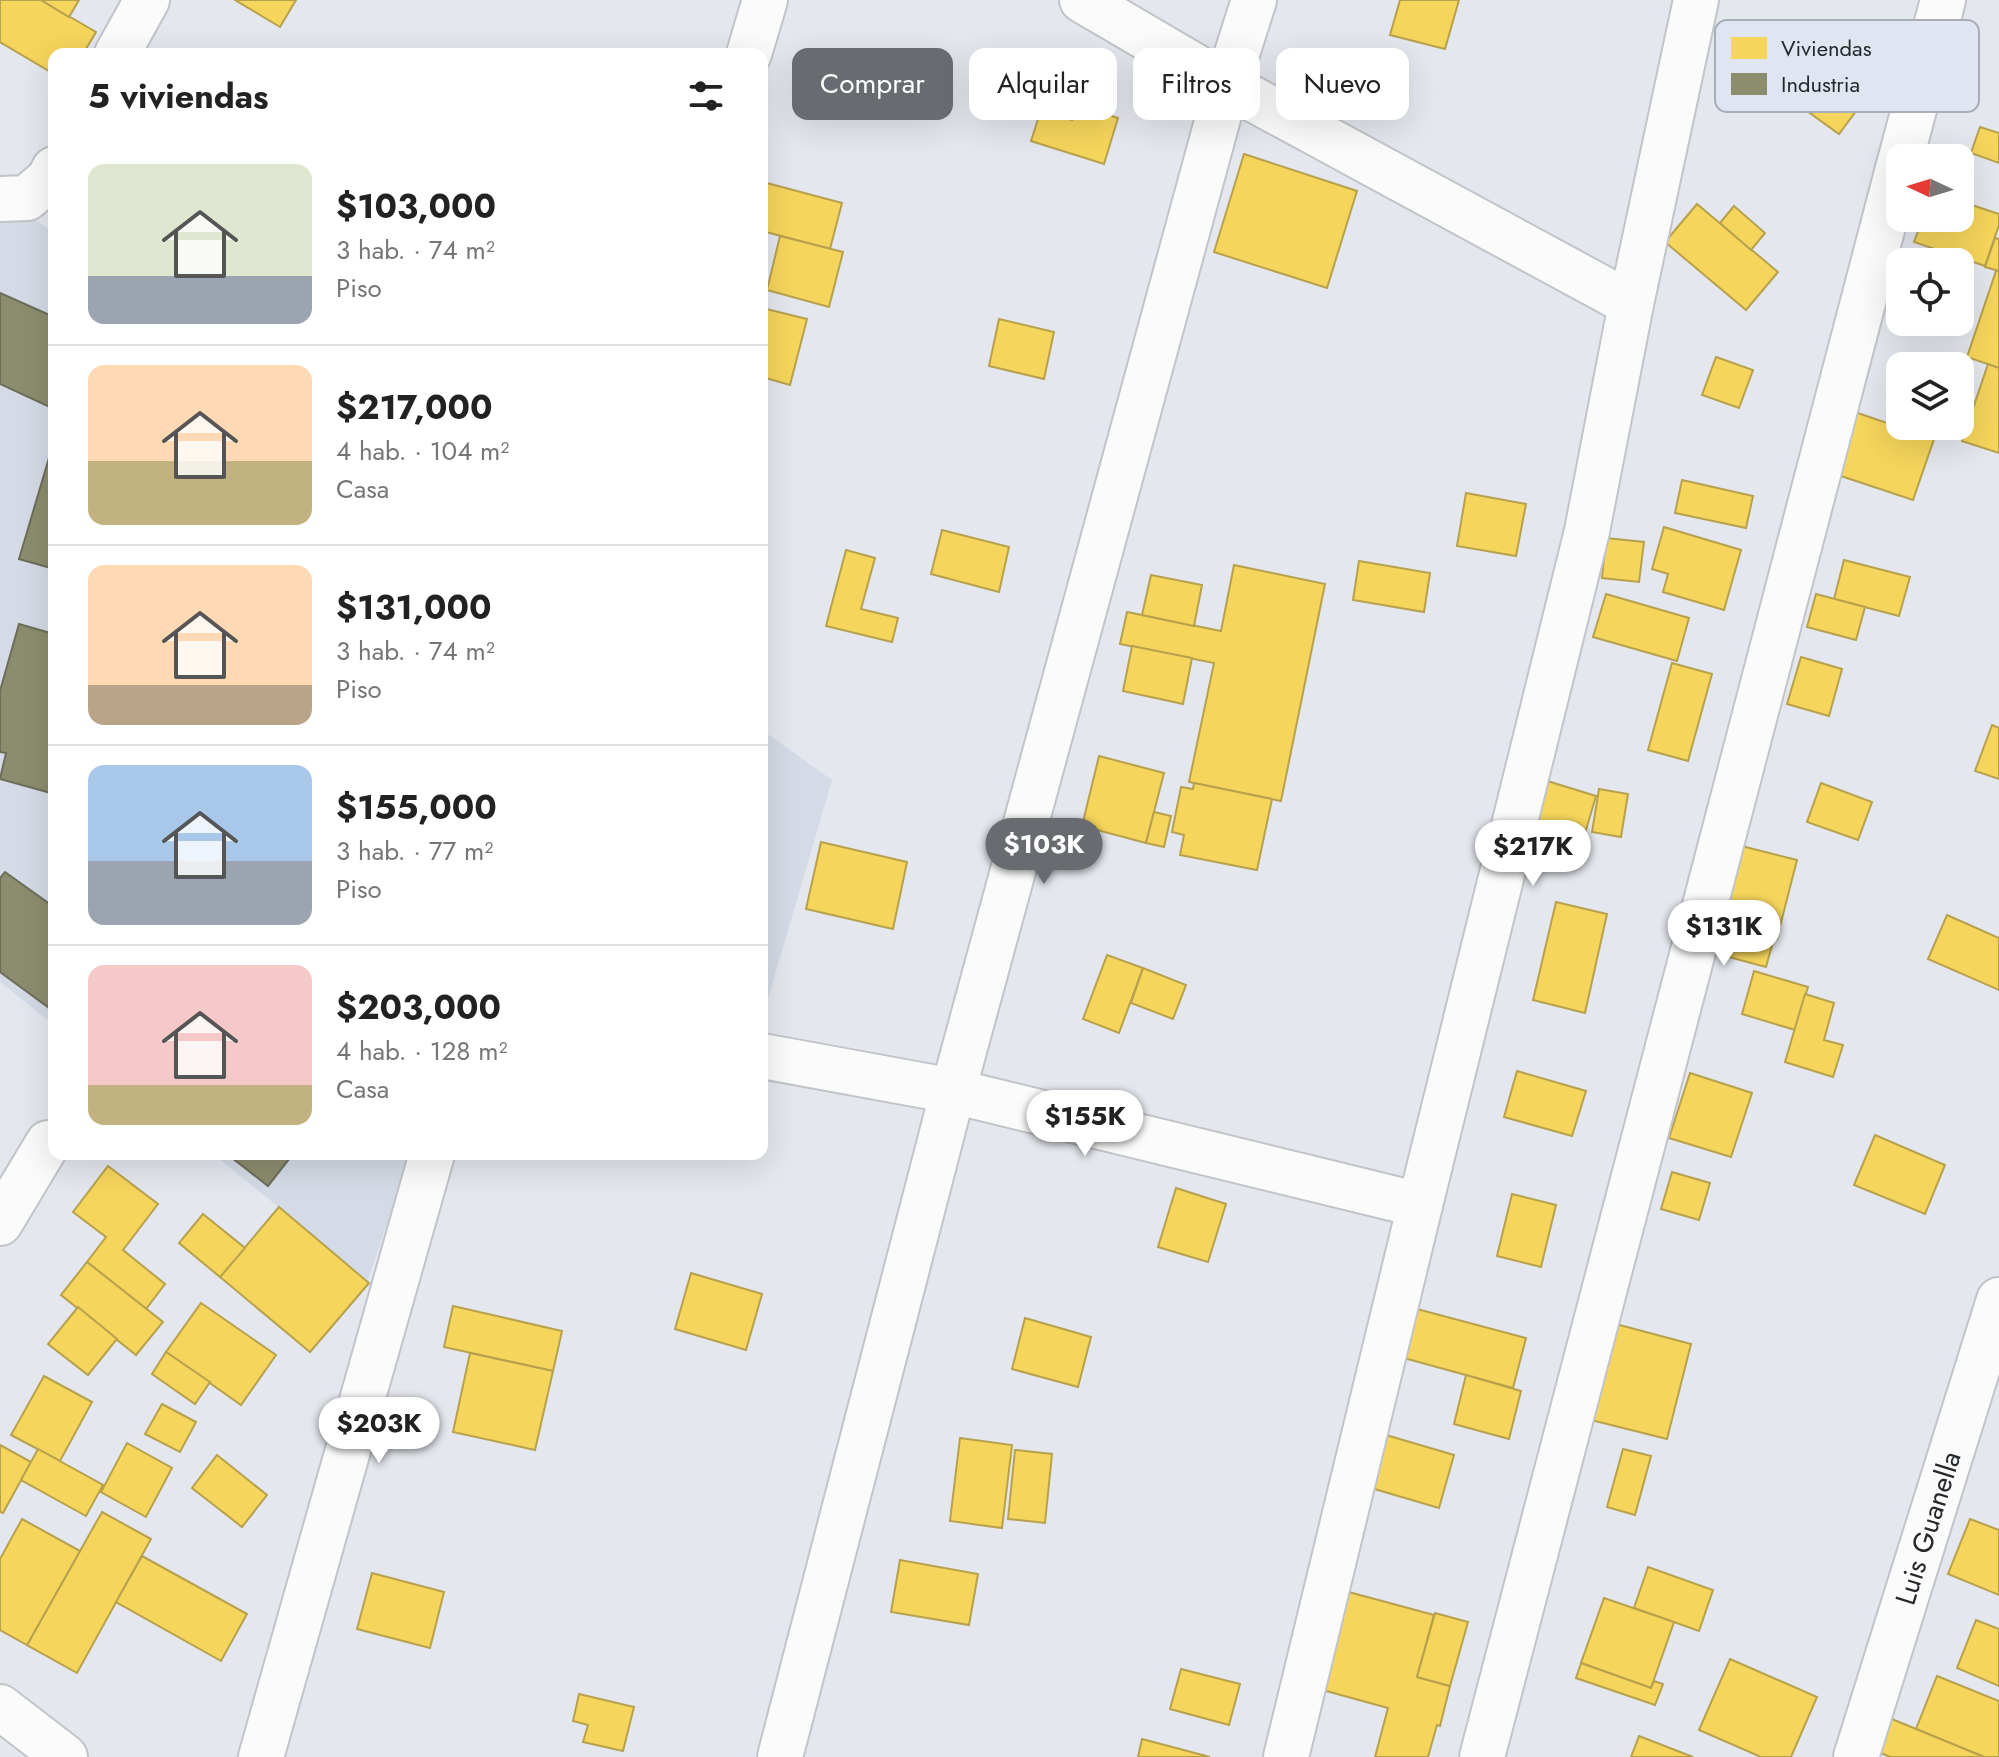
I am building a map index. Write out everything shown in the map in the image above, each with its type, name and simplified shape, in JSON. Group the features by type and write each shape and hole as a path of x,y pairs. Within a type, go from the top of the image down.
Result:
{"street":[{"path":"120,48 147,0"},
{"path":"751,48 765,0"},
{"path":"1082,0 1164,48"},
{"path":"1239,48 1254,0"},
{"path":"1286,1757 1587,531 1631,304 1696,0"},
{"path":"1938,20 1943,0"},
{"path":"1260,103 1631,304"},
{"path":"1904,144 1913,112"},
{"path":"780,1757 953,1091 1217,120"},
{"path":"0,199 27,198 48,180"},
{"path":"1482,1757 1886,213"},
{"path":"768,1057 953,1091 1420,1205"},
{"path":"0,1223 48,1143"},
{"path":"261,1757 430,1160"},
{"name":"Luis Guanella","path":"1856,1757 1999,1300"},
{"path":"0,1707 65,1757"}],"shaded area":[{"path":"0,195 48,229 48,1020 0,982"},
{"path":"768,734 832,780 768,999"},
{"path":"220,1160 409,1160 368,1280"}],"building: Viviendas":[{"path":"0,0 41,0 96,32 87,48 48,48 48,70 0,42"},
{"path":"41,0 79,0 69,17"},
{"path":"235,0 296,0 280,27"},
{"path":"1400,0 1459,0 1445,49 1390,35"},
{"path":"1809,112 1855,112 1839,134"},
{"path":"1118,118 1104,164 1031,141 1038,120"},
{"path":"1980,127 1999,133 1999,163 1974,154"},
{"path":"1244,154 1357,191 1327,288 1214,252"},
{"path":"768,183 842,203 830,249 768,233"},
{"path":"1697,204 1778,272 1746,310 1665,242"},
{"path":"1734,206 1765,233 1751,250 1720,223"},
{"path":"1974,206 1999,214 1999,225 1985,266 1974,262 1974,248 1932,248 1914,242 1918,232 1974,232"},
{"path":"780,236 843,252 829,307 768,290"},
{"path":"1995,238 1999,239 1999,271 1985,267"},
{"path":"1996,271 1999,271 1999,368 1974,359 1974,352 1969,352"},
{"path":"768,309 807,319 790,385 768,379"},
{"path":"999,319 1054,332 1044,379 989,366"},
{"path":"1716,357 1753,370 1739,408 1702,395"},
{"path":"1988,364 1999,368 1999,453 1962,441 1974,440 1974,405"},
{"path":"1849,410 1886,423 1886,440 1934,440 1913,500 1829,472"},
{"path":"1682,480 1753,496 1746,528 1675,513"},
{"path":"1466,493 1526,504 1516,556 1457,546"},
{"path":"1664,527 1741,550 1724,610 1663,592 1668,574 1652,569"},
{"path":"942,530 1009,547 999,592 931,574"},
{"path":"1606,538 1644,542 1639,582 1602,578"},
{"path":"846,550 875,558 861,609 898,618 892,642 826,626"},
{"path":"1844,560 1910,577 1899,616 1834,599"},
{"path":"1359,561 1430,573 1424,612 1353,600"},
{"path":"1234,565 1325,584 1281,801 1189,782 1214,663 1120,644 1127,612 1221,631"},
{"path":"1151,575 1202,585 1194,626 1142,615"},
{"path":"1606,594 1689,618 1677,661 1593,637"},
{"path":"1816,594 1865,607 1856,640 1807,627"},
{"path":"1132,646 1192,658 1183,704 1123,691"},
{"path":"1801,657 1842,669 1829,716 1787,704"},
{"path":"1672,663 1712,674 1688,761 1648,750"},
{"path":"1992,725 1999,728 1999,779 1975,771"},
{"path":"1099,756 1164,773 1146,843 1082,826"},
{"path":"1544,780 1596,796 1583,840 1531,825"},
{"path":"1194,783 1272,799 1257,870 1180,855 1184,835 1172,832 1181,787 1193,789"},
{"path":"1821,783 1872,802 1858,840 1807,822"},
{"path":"1599,789 1628,794 1621,837 1592,832"},
{"path":"1154,812 1171,816 1164,847 1146,843"},
{"path":"821,842 907,862 893,929 806,909"},
{"path":"1734,844 1797,860 1777,938 1714,922"},
{"path":"1556,902 1607,914 1585,1013 1533,1000"},
{"path":"1947,915 1999,938 1999,990 1928,959"},
{"path":"1736,928 1774,938 1766,967 1729,957"},
{"path":"1107,955 1143,968 1119,1033 1083,1019"},
{"path":"1143,968 1186,985 1173,1019 1131,1003"},
{"path":"1754,971 1808,987 1795,1030 1742,1014"},
{"path":"1805,994 1834,1003 1824,1040 1843,1045 1833,1077 1785,1062"},
{"path":"1517,1071 1586,1091 1572,1136 1504,1117"},
{"path":"1690,1073 1752,1093 1731,1157 1669,1138"},
{"path":"1875,1135 1945,1165 1925,1214 1854,1185"},
{"path":"108,1166 158,1204 123,1250 165,1284 146,1309 87,1262 106,1237 73,1212"},
{"path":"1672,1172 1710,1183 1699,1220 1661,1209"},
{"path":"1176,1188 1226,1204 1208,1262 1158,1247"},
{"path":"1512,1194 1556,1205 1541,1267 1497,1256"},
{"path":"279,1207 369,1283 310,1352 220,1277"},
{"path":"203,1214 245,1248 220,1277 179,1243"},
{"path":"87,1262 163,1322 136,1355 61,1295"},
{"path":"691,1273 762,1294 746,1350 675,1329"},
{"path":"201,1303 276,1355 241,1405 166,1352"},
{"path":"453,1306 562,1331 553,1371 444,1347"},
{"path":"78,1307 117,1339 88,1375 48,1344"},
{"path":"1417,1309 1526,1338 1513,1388 1404,1358"},
{"path":"1025,1318 1091,1337 1078,1387 1012,1369"},
{"path":"1612,1323 1691,1344 1667,1439 1587,1419"},
{"path":"166,1352 210,1382 195,1404 152,1374"},
{"path":"470,1353 553,1371 535,1450 453,1432"},
{"path":"1466,1375 1521,1391 1509,1439 1454,1424"},
{"path":"44,1376 92,1402 60,1461 11,1435"},
{"path":"162,1404 196,1422 180,1452 145,1434"},
{"path":"1386,1435 1454,1455 1439,1508 1371,1488"},
{"path":"960,1438 1012,1445 1002,1528 950,1521"},
{"path":"127,1443 172,1468 146,1517 101,1492"},
{"path":"0,1445 31,1462 3,1513 0,1512"},
{"path":"38,1449 103,1485 86,1516 21,1480"},
{"path":"1623,1449 1651,1456 1635,1515 1607,1507"},
{"path":"1015,1450 1052,1454 1045,1523 1008,1519"},
{"path":"217,1455 267,1495 242,1527 192,1488"},
{"path":"102,1512 151,1539 77,1673 27,1645"},
{"path":"22,1519 80,1551 27,1645 0,1630 0,1559"},
{"path":"1970,1519 1999,1530 1999,1595 1948,1574"},
{"path":"142,1556 247,1614 221,1661 116,1602"},
{"path":"900,1560 978,1574 969,1625 891,1612"},
{"path":"1648,1567 1713,1590 1699,1631 1634,1608"},
{"path":"372,1573 444,1592 430,1648 357,1629"},
{"path":"1345,1591 1434,1615 1417,1677 1450,1686 1428,1757 1375,1757 1388,1708 1319,1689"},
{"path":"1604,1598 1674,1622 1651,1688 1581,1663"},
{"path":"1435,1613 1468,1622 1450,1686 1417,1677"},
{"path":"1976,1620 1999,1629 1999,1686 1957,1668"},
{"path":"1730,1659 1817,1697 1791,1757 1761,1757 1699,1730"},
{"path":"1581,1663 1651,1688 1654,1681 1663,1684 1655,1705 1576,1678"},
{"path":"1181,1669 1240,1684 1229,1725 1170,1709"},
{"path":"1937,1676 1999,1701 1999,1757 1984,1757 1916,1729"},
{"path":"579,1694 634,1707 623,1751 583,1742 588,1725 573,1721"},
{"path":"1887,1717 1984,1757 1890,1757 1874,1750"},
{"path":"1639,1736 1693,1757 1631,1757"},
{"path":"1142,1739 1210,1757 1138,1757"}],"building: Industria":[{"path":"0,293 48,314 48,406 0,384"},
{"path":"48,461 48,567 19,559"},
{"path":"19,624 48,632 48,792 0,779 6,753 0,752 0,691"},
{"path":"5,872 48,903 48,1007 0,972 0,878"},
{"path":"235,1160 288,1160 268,1186"}]}
